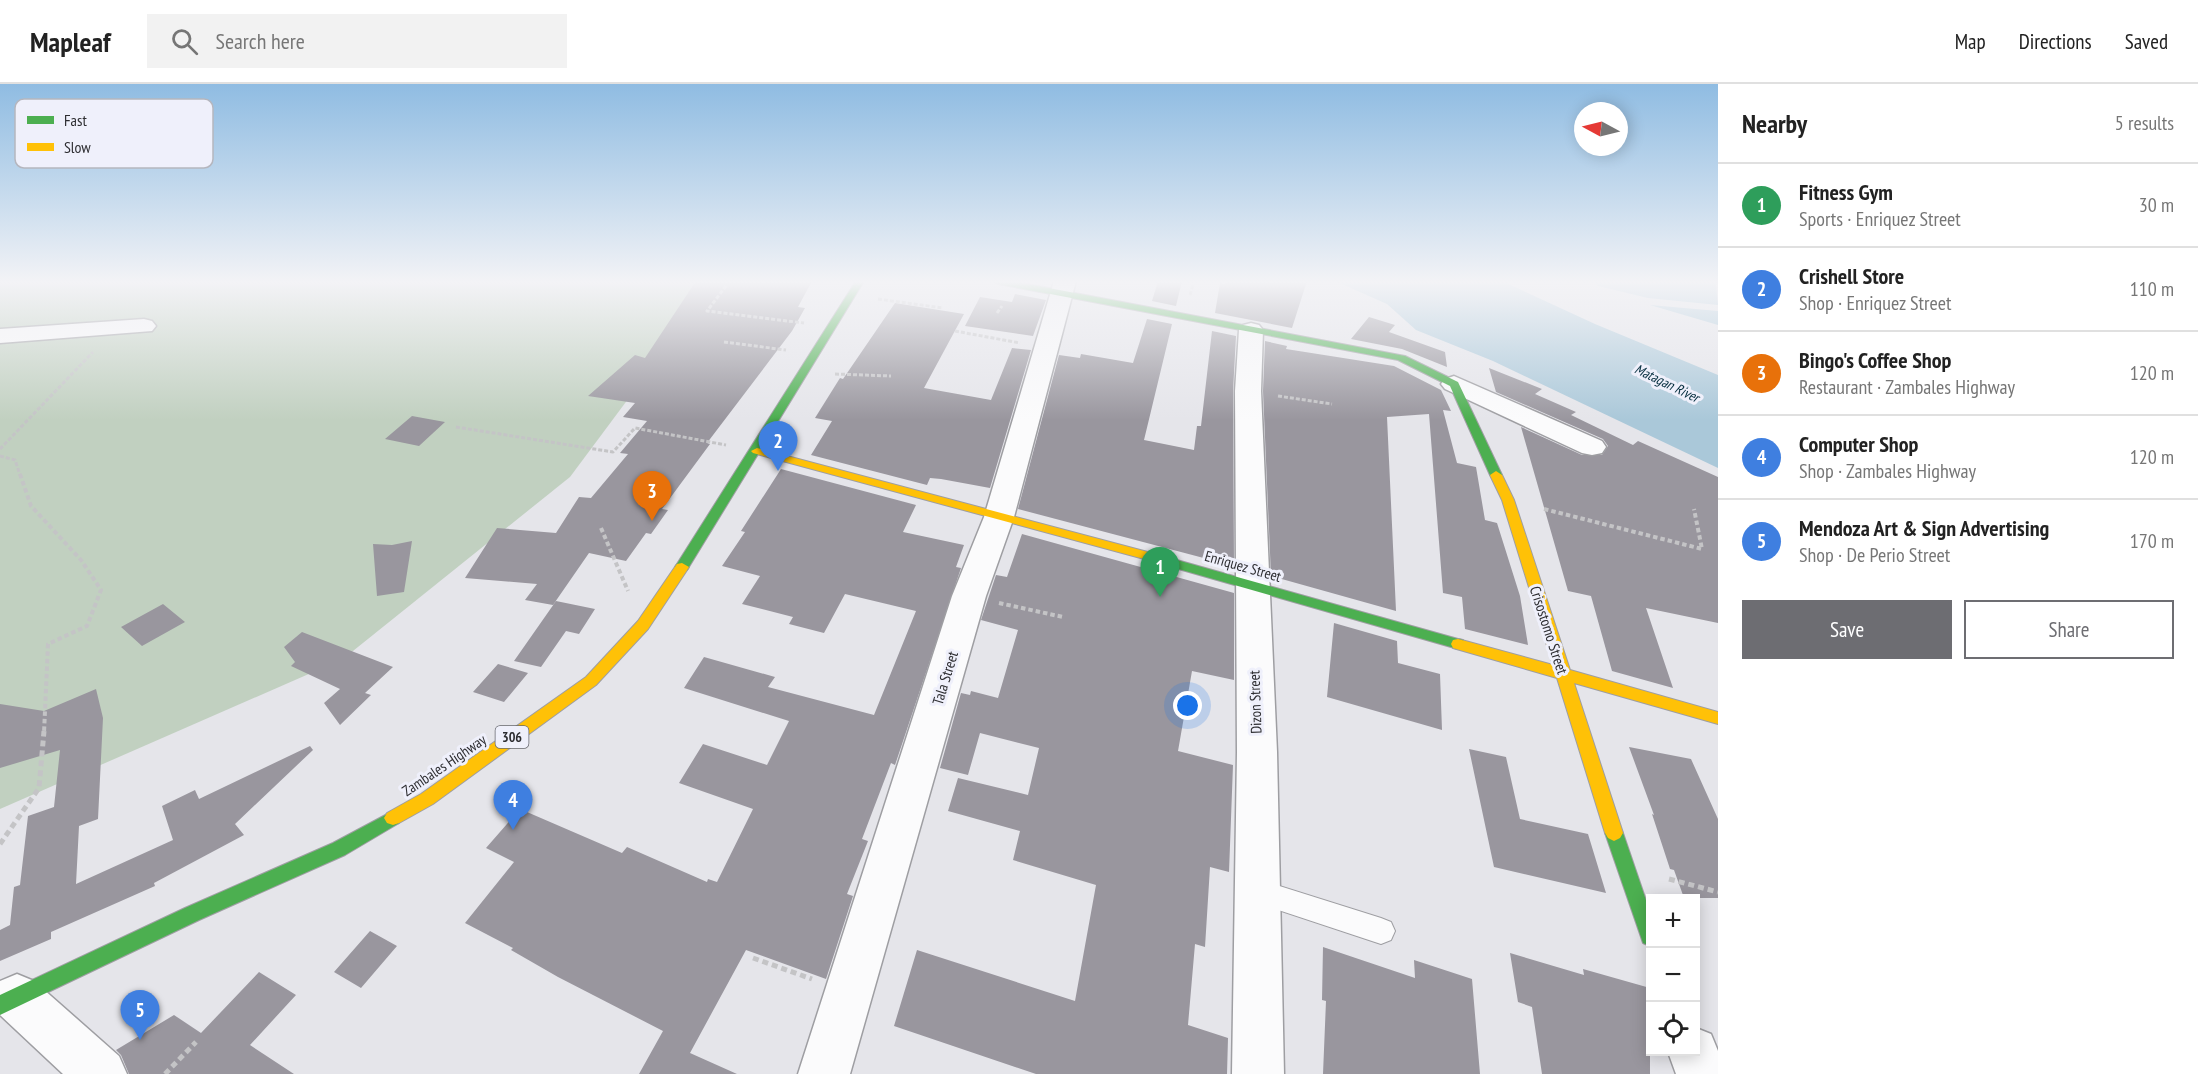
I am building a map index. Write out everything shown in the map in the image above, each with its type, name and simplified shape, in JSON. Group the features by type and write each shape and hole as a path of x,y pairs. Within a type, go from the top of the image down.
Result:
{"street":[{"path":"0,336 133,327"},
{"name":"Zambales Highway","path":"8,1002 192,914 339,849 427,799 591,681 643,625 757,451 830,327"},
{"name":"Tala Street","path":"824,1074 969,596 999,517 1052,327"},
{"path":"1258,327 1401,358 1592,447"},
{"name":"Dizon Street","path":"1258,1074 1257,753 1251,586 1248,391 1262,328"},
{"name":"Crisostomo Street","path":"1454,384 1508,501 1625,868 1646,926"},
{"name":"Enriquez Street","path":"757,451 1164,560 1563,671 1718,718"},
{"path":"8,1002 101,1074"},
{"path":"1695,1056 1702,1074"}],"lane":[{"path":"1257,891 1381,931"}],"path":[{"path":"0,449 116,329"},
{"path":"955,331 1046,351"},
{"path":"724,342 816,353"},
{"path":"804,373 891,376"},
{"path":"1248,391 1332,404"},
{"path":"456,427 612,452 635,428 757,451"},
{"path":"0,456 15,460 32,506 55,535 81,560 101,590 87,626 48,644 47,705 39,788 0,844"},
{"path":"1508,501 1702,549 1694,508"},
{"path":"601,528 643,625"},
{"path":"969,596 1063,616"},
{"path":"753,958 850,993"},
{"path":"165,1074 196,1042"}],"green space":[{"path":"0,327 682,327 570,477 343,659 0,809"}],"water":[{"name":"Matagan River","path":"1413,327 1603,327 1718,375 1718,468 1493,361"}],"building":[{"path":"665,327 794,327 707,443 710,444 662,509 668,510 651,534 646,533 626,561 589,553 553,605 525,600 537,584 465,578 497,528 556,533 579,497 591,498 628,454 620,453 647,421 623,417 635,403 588,396 635,355 645,358"},
{"path":"878,327 957,327 924,388 991,400 1012,348 1031,350 990,488 930,478 927,485 811,455 832,421 815,418 840,378 843,379"},
{"path":"973,327 1036,327 1033,336"},
{"path":"1144,327 1171,327 1144,440 1194,450 1197,426 1201,426 1212,331 1236,336 1233,391 1234,566 1018,509 1059,355 1080,358 1081,354 1133,363"},
{"path":"1361,327 1393,327 1389,332 1445,352 1447,367 1402,349 1351,339"},
{"path":"1265,341 1287,346 1286,349 1394,366 1441,390 1451,411 1443,410 1457,463 1476,467 1485,520 1497,523 1520,596 1528,645 1465,629 1462,597 1443,593 1429,414 1387,417 1396,611 1271,576 1263,391"},
{"path":"1489,368 1542,389 1535,394 1576,412 1571,415 1633,445 1638,441 1718,477 1718,623 1646,608 1673,688 1612,671 1591,596 1568,591 1521,427 1582,455 1602,455 1608,446 1603,439 1496,392"},
{"path":"412,416 445,422 419,446 385,439"},
{"path":"781,469 916,505 903,532 964,545 956,567 961,568 895,765 891,763 862,839 868,841 847,894 853,896 826,979 746,950 690,1053 737,1074 639,1074 663,1031 558,977 511,950 513,948 465,923 514,862 486,848 520,809 622,853 627,847 707,882 708,879 717,882 753,809 679,783 703,744 767,765 789,721 684,688 704,657 775,677 768,687 874,715 916,611 845,594 824,633 789,624 793,617 742,604 760,576 722,566 745,532 741,531"},
{"path":"1022,534 1234,593 1234,680 1192,671 1178,751 1233,765 1229,872 1210,867 1205,947 1195,944 1188,1025 1228,1038 1227,1074 1036,1074 894,1026 917,950 1075,1001 1096,885 1013,860 1020,831 948,811 958,778 1028,795 1039,748 980,733 968,775 940,768 961,693 970,695 971,691 998,698 1018,630 981,620 996,575 1007,577"},
{"path":"412,541 404,592 377,596 373,544 392,545"},
{"path":"556,601 595,609 579,634 566,631 541,667 514,661"},
{"path":"163,604 185,622 142,646 121,627"},
{"path":"1334,623 1397,641 1398,663 1440,674 1442,730 1327,697"},
{"path":"302,632 393,667 365,693 371,695 340,725 324,703 340,689 291,666 295,662 284,647"},
{"path":"498,664 528,673 504,702 473,692"},
{"path":"96,689 103,718 98,819 79,826 76,884 173,840 162,806 195,790 199,799 310,746 313,750 235,824 244,835 154,883 155,886 51,932 51,939 0,961 0,930 10,925 14,887 20,885 28,816 54,807 60,750 0,768 0,704 44,711"},
{"path":"1629,747 1691,759 1718,819 1718,898 1700,898 1700,894 1683,894 1674,870 1670,869 1652,814 1654,815"},
{"path":"1469,749 1506,757 1520,819 1588,834 1606,893 1494,867"},
{"path":"370,931 397,946 361,988 334,972"},
{"path":"1323,947 1415,978 1414,960 1472,979 1480,1074 1323,1074 1326,1001 1322,1000"},
{"path":"1510,953 1584,975 1583,969 1646,987 1646,1056 1650,1056 1650,1074 1542,1074 1532,1007 1518,1002"},
{"path":"259,972 296,995 250,1045 294,1074 129,1074 121,1055 116,1050 174,1015 201,1033"}],"traffic: fast":[{"path":"682,567 831,327"},
{"path":"1240,327 1401,358 1454,384 1496,475"},
{"path":"1159,559 1458,644"},
{"path":"0,1005 192,914 339,849 393,818"},
{"path":"1614,833 1646,925"}],"traffic: slow":[{"path":"757,451 1159,559"},
{"path":"1496,475 1508,500 1614,833"},
{"path":"393,818 427,799 591,681 643,625 682,567"},
{"path":"1458,644 1718,718"}],"place":[{"name":"Crishell Store","path":"778,471"},
{"name":"Bingo's Coffee Shop","path":"652,521"},
{"name":"Fitness Gym","path":"1160,597"},
{"name":"Computer Shop","path":"513,830"},
{"name":"Mendoza Art & Sign Advertising","path":"140,1040"}]}
